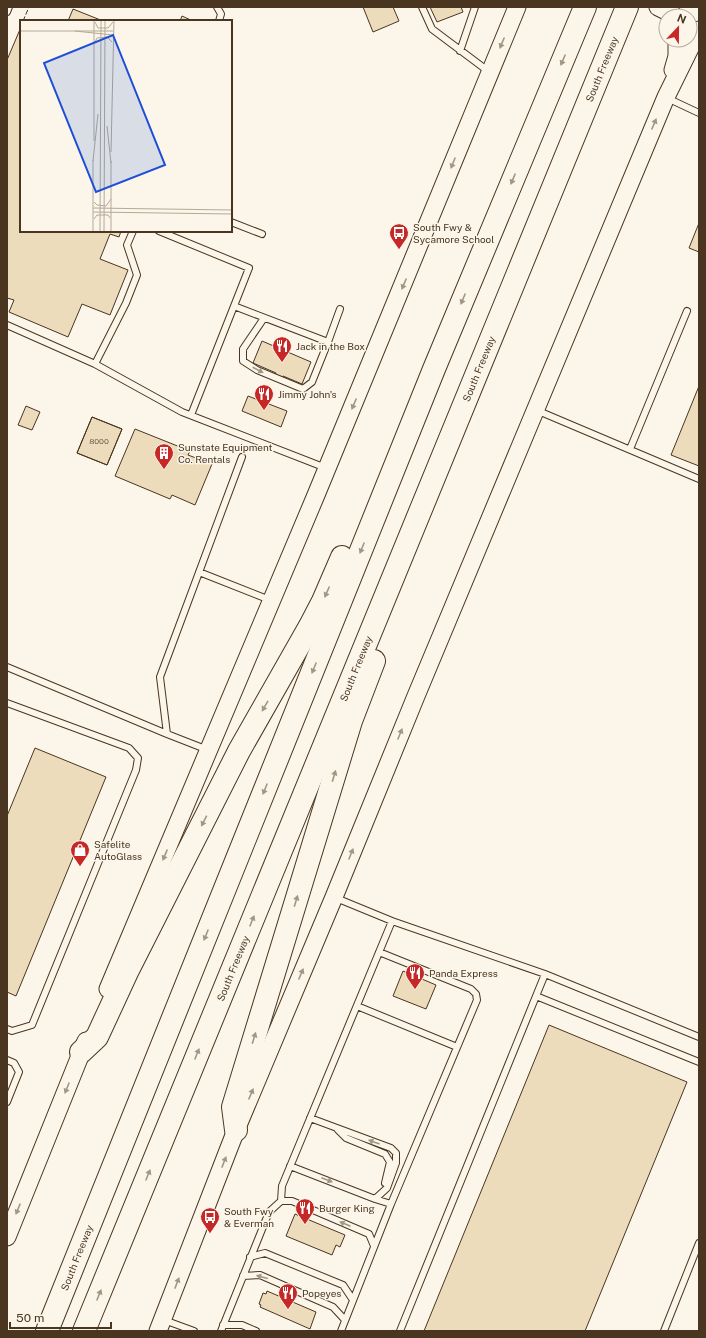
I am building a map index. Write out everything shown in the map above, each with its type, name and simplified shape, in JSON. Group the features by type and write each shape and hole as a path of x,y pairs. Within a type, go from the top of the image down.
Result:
{"highway":[{"name":"South Freeway","path":"84,1331 627,7"},
{"name":"South Freeway","path":"47,1331 434,369 581,15"},
{"path":"81,1052 97,1037 128,970 239,751 313,620 333,579 414,391 434,369"},
{"path":"236,1130 233,1107 351,721 409,565 415,521"}],"main road":[{"path":"7,1237 81,1052 210,750 517,7"},
{"path":"160,1325 236,1130 535,410 666,97 699,30"},
{"path":"666,97 677,56 677,48"}],"lane":[{"path":"7,12 9,7"},
{"path":"216,7 221,14 218,20"},
{"path":"422,7 432,29 490,72"},
{"path":"460,51 475,7"},
{"path":"666,97 699,113"},
{"path":"232,222 262,234"},
{"path":"95,364 126,303 137,275 127,245 133,232"},
{"path":"161,232 249,268 191,415"},
{"path":"234,306 328,342"},
{"path":"264,318 243,349 243,361 257,370 303,389 312,382 340,308"},
{"path":"630,450 686,311"},
{"path":"7,324 95,364 182,412 327,469"},
{"path":"535,410 699,479"},
{"path":"167,734 160,677 242,457"},
{"path":"199,572 272,601"},
{"path":"7,668 167,734 210,750"},
{"path":"7,703 130,748 138,758 136,770 32,1025 12,1031 7,1028"},
{"path":"334,897 392,921 545,974 699,1037"},
{"path":"281,1201 282,1186 392,921"},
{"path":"341,1331 391,1204 477,1000 476,994 471,989 379,952"},
{"path":"400,1331 545,974"},
{"path":"536,996 699,1062"},
{"path":"356,1006 457,1047"},
{"path":"7,1060 14,1063 19,1072 7,1102"},
{"path":"310,1118 390,1148 396,1153 396,1163 387,1188 375,1199"},
{"path":"337,1128 346,1138 386,1154 390,1162 384,1191"},
{"path":"290,1166 391,1204"},
{"path":"222,1328 268,1212 281,1201 292,1201 369,1234 374,1246"},
{"path":"664,1331 699,1243"},
{"path":"250,1257 265,1253 342,1285 353,1300"},
{"path":"243,1276 260,1275 333,1307 345,1320"},
{"path":"160,1325 194,1331"},
{"path":"222,1328 242,1325 256,1331"}],"building":[{"path":"363,7 393,7 399,21 373,32"},
{"path":"430,7 461,7 463,12 437,22"},
{"path":"73,9 100,20 68,20"},
{"path":"182,16 191,20 180,20"},
{"path":"20,29 20,232 121,232 119,237 110,234 100,259 128,270 110,315 82,304 68,337 9,312 14,300 7,298 7,60"},
{"path":"699,223 699,252 689,248"},
{"name":"Jack in the Box","path":"262,341 311,362 302,384 283,376 282,379 275,376 276,373 253,363"},
{"path":"699,386 699,466 671,455"},
{"name":"Jimmy John's","path":"248,396 287,411 281,427 242,411"},
{"path":"26,406 40,412 32,430 18,425"},
{"path":"92,417 122,429 107,465 77,453"},
{"path":"92,417 122,429 107,465 77,453"},
{"name":"Sunstate Equipment Co. Rentals","path":"135,429 190,451 188,455 212,464 195,505 172,495 170,499 115,476"},
{"path":"35,748 106,777 16,996 7,992 7,816"},
{"name":"Panda Express","path":"403,971 436,985 426,1009 393,996"},
{"path":"549,1025 687,1082 585,1331 424,1331"},
{"name":"Burger King","path":"295,1214 345,1235 340,1247 336,1245 332,1255 286,1236"},
{"name":"Popeyes","path":"267,1291 316,1312 310,1329 260,1307 261,1305 259,1304 263,1293 266,1294"}],"fence":[{"path":"23,20 29,7"}],"place":[{"name":"South Fwy & Sycamore School","path":"399,250"},
{"name":"Jack in the Box","path":"282,363"},
{"name":"Jimmy John's","path":"264,411"},
{"name":"Sunstate Equipment Co. Rentals","path":"164,470"},
{"name":"Safelite AutoGlass","path":"80,867"},
{"name":"Panda Express","path":"415,990"},
{"name":"Burger King","path":"305,1225"},
{"name":"South Fwy & Everman","path":"210,1234"},
{"name":"Popeyes","path":"288,1310"}]}
